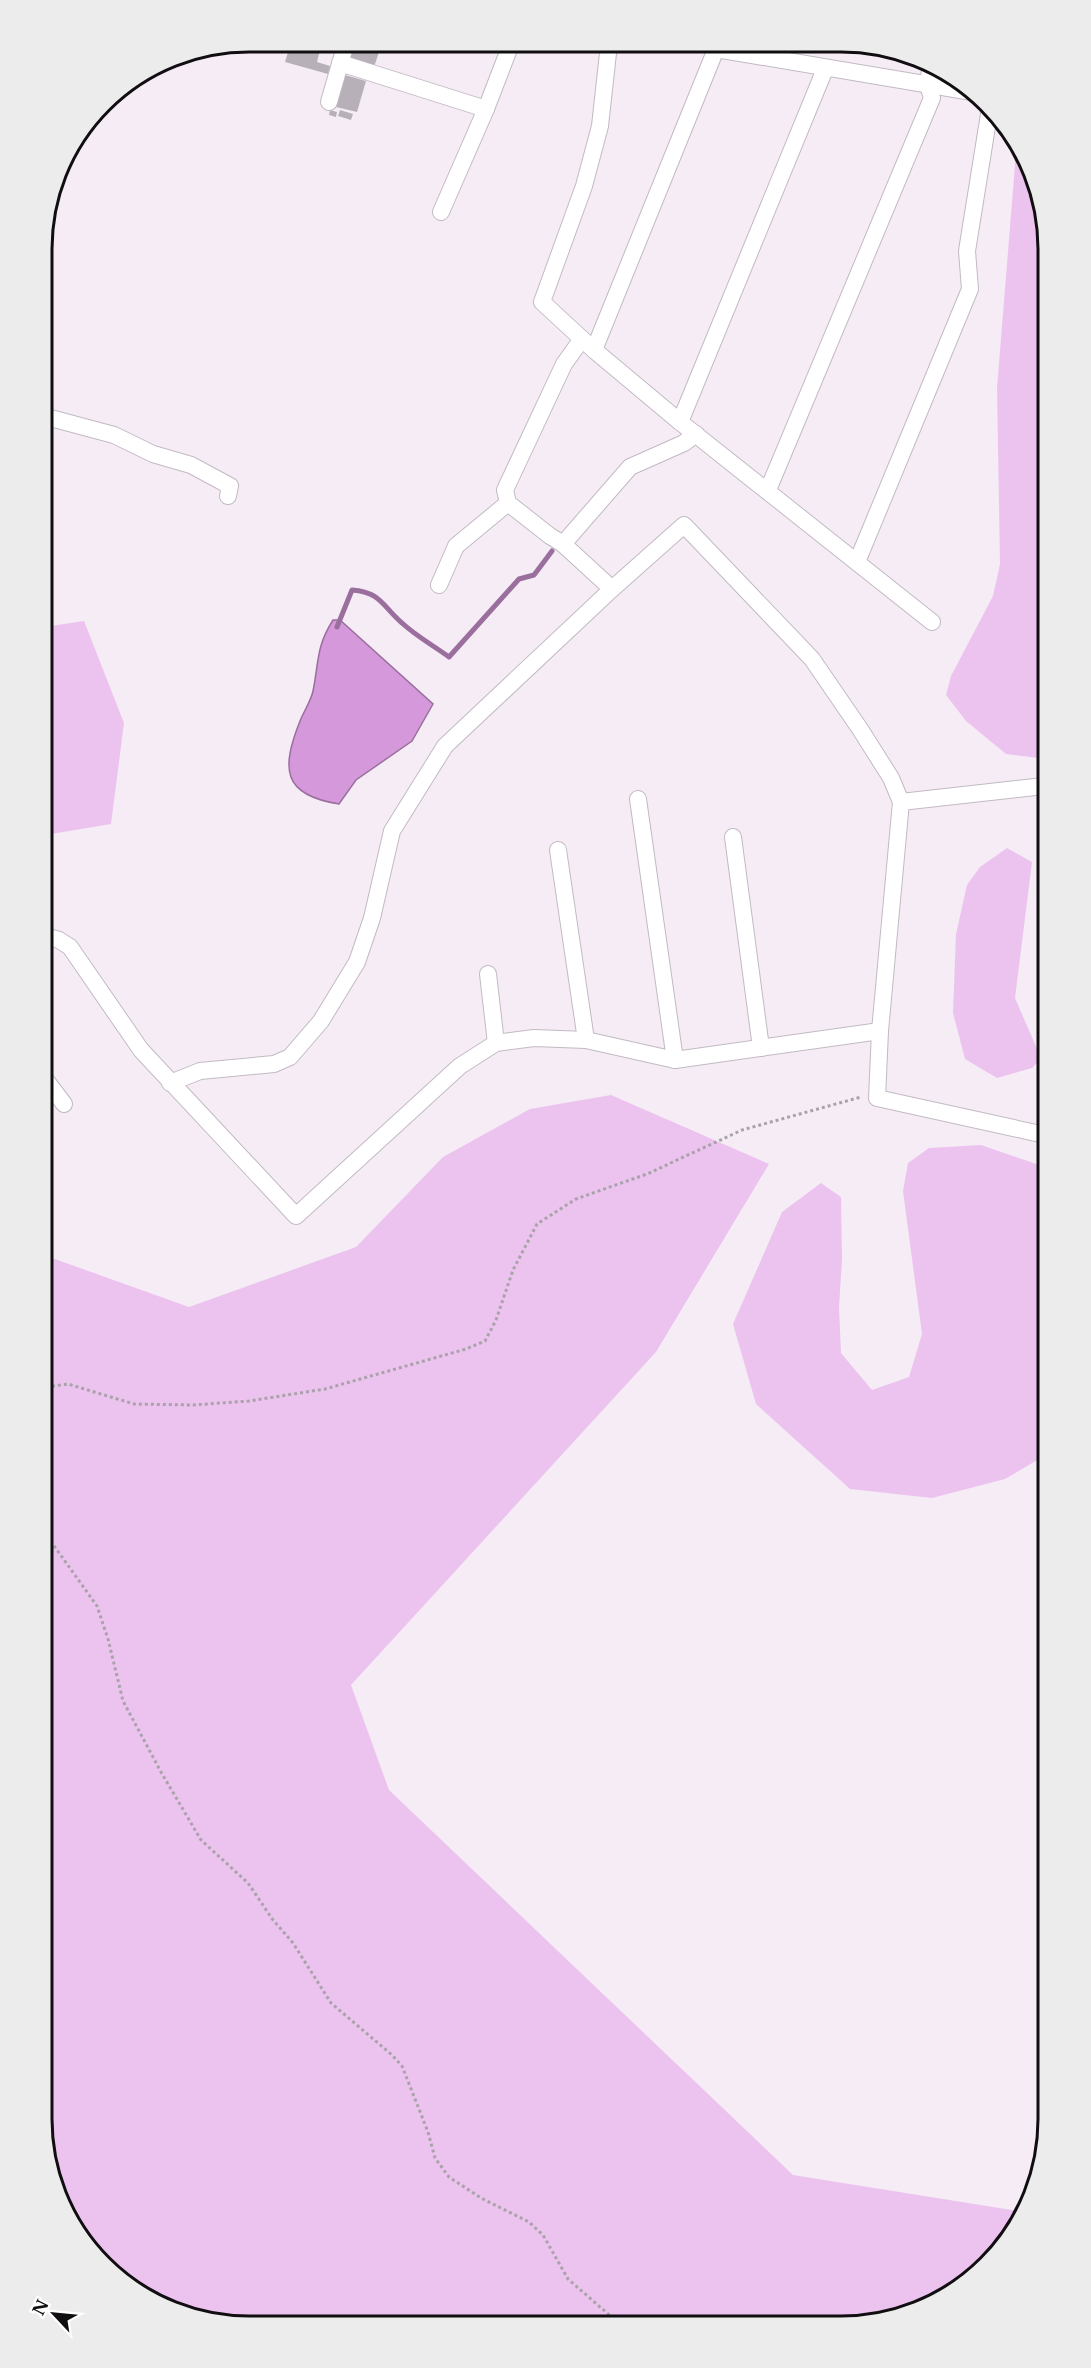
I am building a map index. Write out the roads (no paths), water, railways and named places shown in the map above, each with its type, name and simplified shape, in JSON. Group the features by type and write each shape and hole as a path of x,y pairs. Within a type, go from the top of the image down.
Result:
{"street":[{"path":"329,102 343,52"},
{"path":"441,212 508,52"},
{"path":"608,52 600,126 576,211 542,302 680,422 932,622"},
{"path":"612,589 563,544 508,503 505,490 564,364 588,344 714,52"},
{"path":"741,52 825,69 929,77 945,82"},
{"path":"340,63 486,109"},
{"path":"680,422 825,69"},
{"path":"768,490 932,98 929,77"},
{"path":"857,562 970,289 967,251 988,119"},
{"path":"53,419 114,435 153,454 191,465 230,486 228,496"},
{"path":"563,544 630,467 684,443 696,434"},
{"path":"439,585 456,546 508,503"},
{"path":"170,1083 200,1071 274,1064 291,1057 321,1021 357,962 372,918 392,831 446,746 612,589 684,525 812,659 885,769 901,802 880,1030 877,1098 1038,1132"},
{"path":"901,802 1038,787"},
{"path":"638,799 675,1060"},
{"path":"733,837 761,1048"},
{"path":"558,850 586,1040"},
{"path":"53,938 70,947 141,1050 296,1216 460,1066 496,1042 534,1038 586,1040 675,1060 880,1030"},
{"path":"488,974 496,1042"},
{"path":"53,1089 64,1104"}],"waterway":[{"path":"337,627 352,590 362,591 376,597 407,628 449,657 519,579 534,575 552,551"}]}
